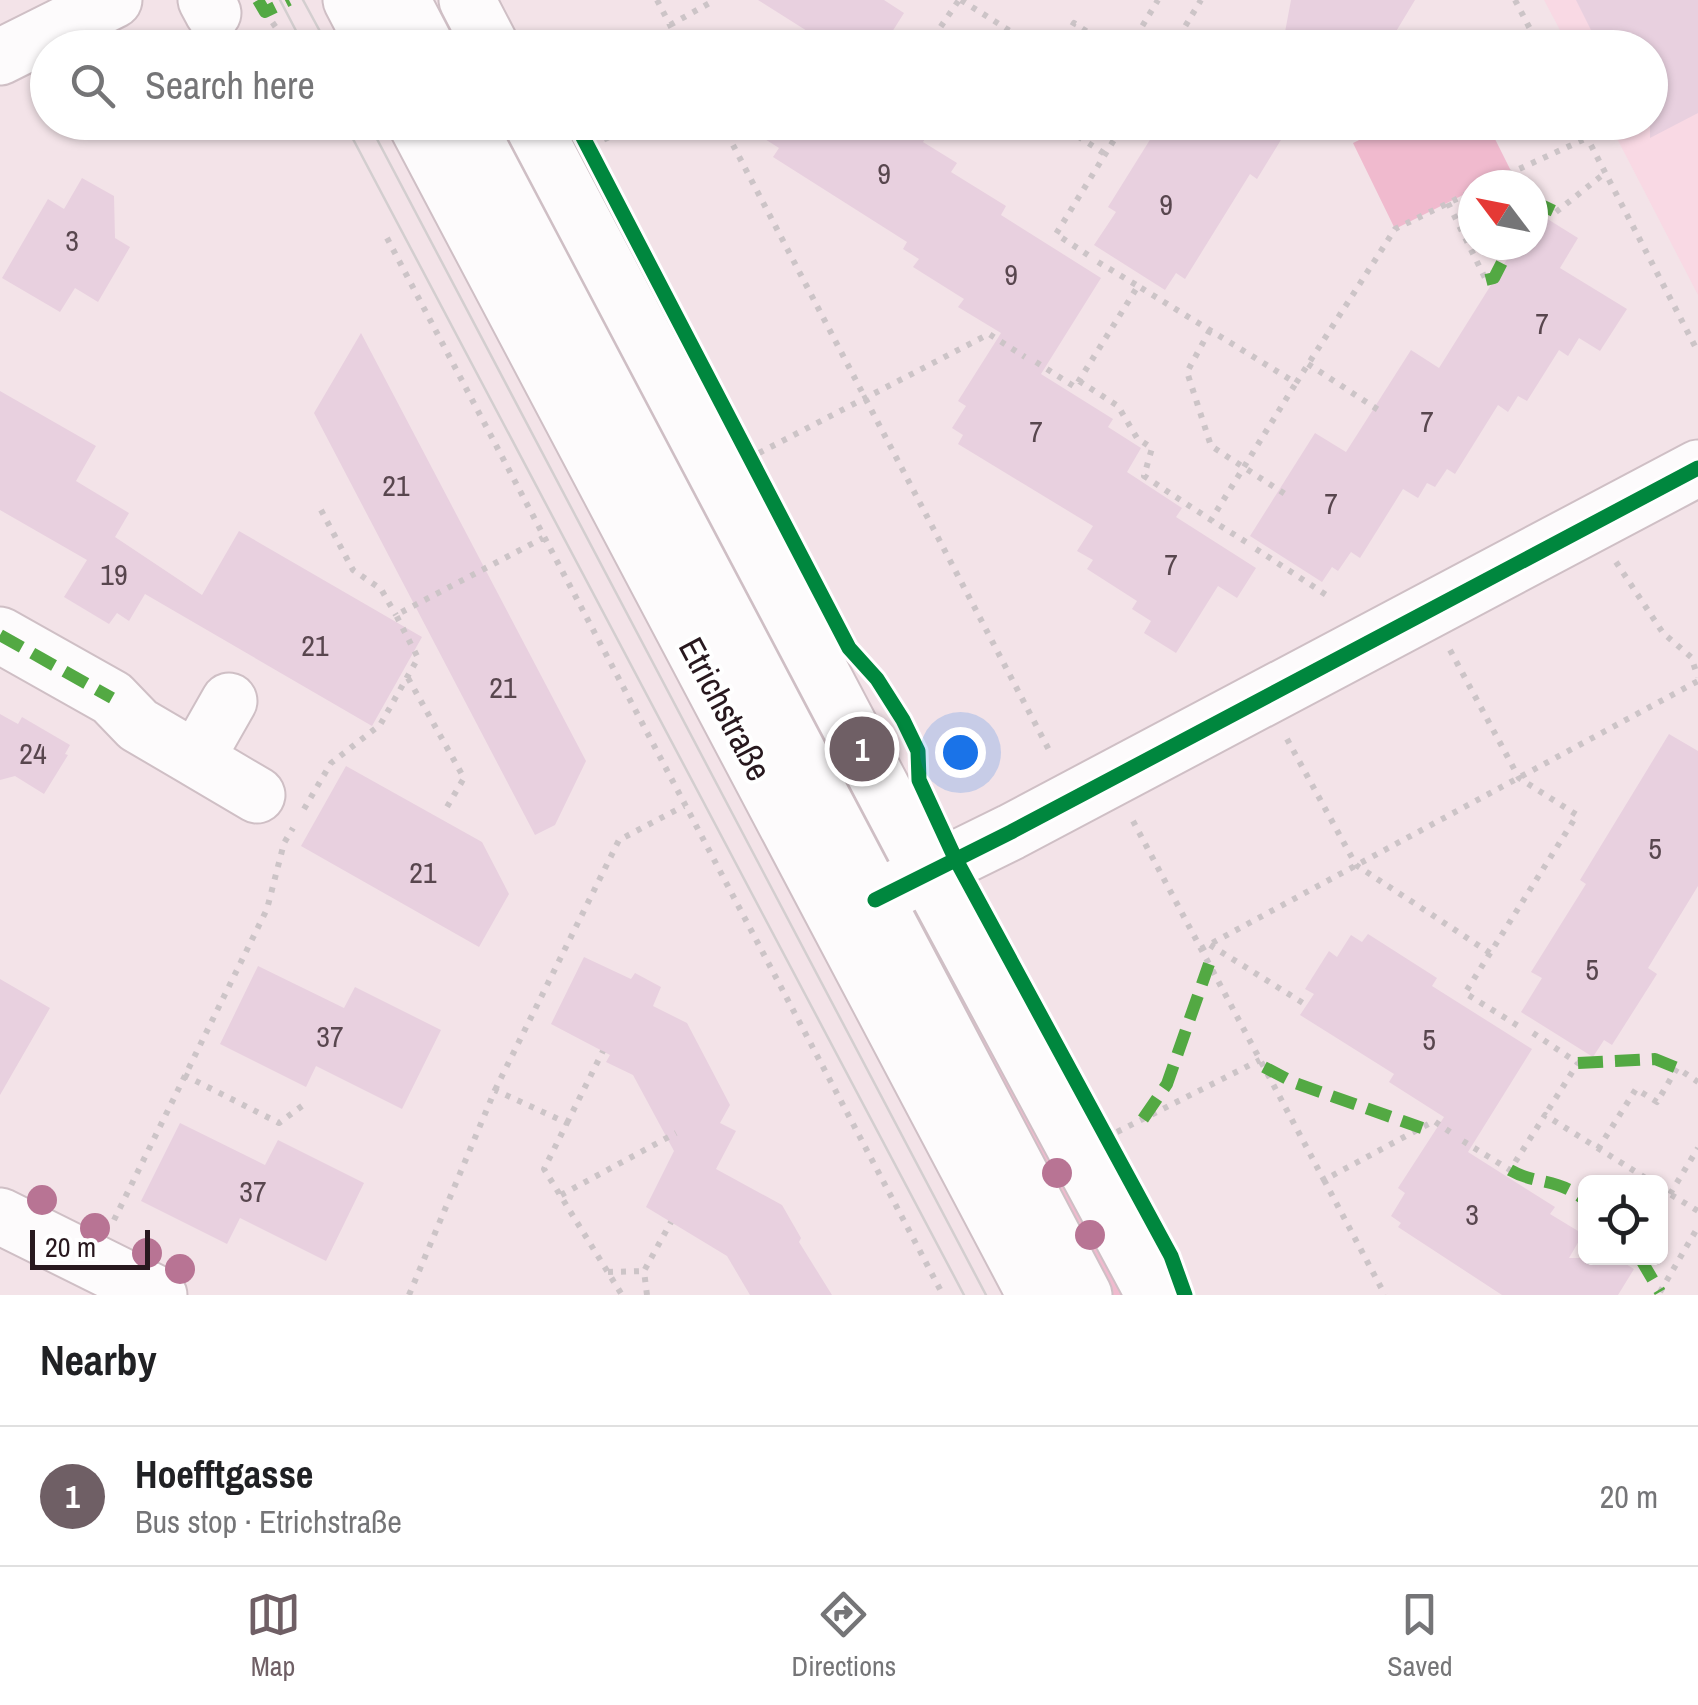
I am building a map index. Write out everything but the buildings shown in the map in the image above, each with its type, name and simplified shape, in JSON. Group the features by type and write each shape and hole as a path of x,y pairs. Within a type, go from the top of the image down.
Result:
{"main road":[{"path":"350,0 366,30"},
{"path":"402,0 418,30"},
{"path":"467,0 483,30"},
{"path":"73,30 97,21"},
{"path":"0,57 30,46"},
{"name":"Etrichstraße","path":"426,140 1036,1295"},
{"name":"Etrichstraße","path":"475,140 1084,1295"},
{"path":"572,141 927,873 1154,1295"},
{"path":"875,900 1698,468"},
{"path":"0,635 112,698 138,726 257,795"},
{"path":"196,759 228,701"},
{"path":"3,1226 159,1295"}],"path":[{"path":"657,0 673,30"},
{"path":"670,25 715,0"},
{"path":"939,30 960,0 1008,30"},
{"path":"1140,30 1158,0"},
{"path":"1183,30 1201,0"},
{"path":"1515,0 1531,30"},
{"path":"228,8 270,30"},
{"path":"730,140 1050,752"},
{"path":"1084,140 1106,154"},
{"path":"1088,255 1056,234 1115,140"},
{"path":"1517,170 1583,140"},
{"path":"1588,140 1698,352"},
{"path":"1556,212 1605,173"},
{"path":"1211,520 1395,229 1458,198"},
{"path":"1448,203 1486,280"},
{"path":"387,238 943,1295"},
{"path":"1098,262 1296,383"},
{"path":"1036,362 1075,387 1138,286"},
{"path":"1210,330 1188,372 1211,446 1285,494"},
{"path":"749,458 989,334 1024,357"},
{"path":"1308,364 1380,411"},
{"path":"1079,381 1118,406 1137,438 1152,448 1144,476 1246,542"},
{"path":"740,442 758,476"},
{"path":"113,1222 267,908 284,843 332,764 380,725 418,658 381,589 354,570 321,510"},
{"path":"396,615 543,538"},
{"path":"1256,549 1332,598"},
{"path":"1205,947 1698,679 1691,657 1663,633 1609,553"},
{"path":"1444,639 1519,778 1577,815 1465,992 1520,1027"},
{"path":"408,677 464,778 444,812"},
{"path":"1280,725 1356,865 1490,953"},
{"path":"408,1295 495,1090 618,840 684,806"},
{"path":"1125,807 1205,947 1260,1060 1385,1295"},
{"path":"1205,947 1304,1003"},
{"path":"1464,1141 1510,1170 1545,1116 1578,1063 1533,1032"},
{"path":"602,1051 544,1169 622,1295"},
{"path":"1107,1137 1260,1060"},
{"path":"1598,1149 1636,1088 1658,1102 1677,1068 1698,1082"},
{"path":"184,1076 279,1123 306,1103"},
{"path":"495,1090 567,1123"},
{"path":"1545,1116 1641,1175"},
{"path":"1098,1120 1116,1154"},
{"path":"1324,1180 1434,1122 1453,1134"},
{"path":"560,1194 676,1133"},
{"path":"1698,1148 1670,1194 1698,1212"},
{"path":"647,1295 644,1271 671,1222"},
{"path":"1660,1292 1698,1227"},
{"path":"608,1272 644,1271"}],"shaded area":[{"path":"1544,0 1698,0 1698,295 1618,140 1668,140 1668,30 1560,30"},
{"path":"1496,140 1510,170 1458,170 1458,198 1395,229 1353,143"},
{"path":"933,936 1137,1295 1107,1295 926,945"}],"tram line":[{"path":"280,0 296,30"},
{"path":"303,0 319,30"},
{"path":"354,140 964,1295"},
{"path":"377,140 986,1295"}],"marked path":[{"path":"258,0 265,12 289,0"},
{"path":"1548,208 1556,212"},
{"path":"1486,280 1494,278 1503,260"},
{"path":"0,635 112,698"},
{"path":"1143,1119 1167,1084 1209,964"},
{"path":"1578,1063 1655,1059 1677,1068"},
{"path":"1264,1067 1295,1083 1422,1128"},
{"path":"1510,1170 1578,1195"},
{"path":"1644,1265 1660,1292"}],"cycle path":[{"path":"584,140 849,648 877,679 903,720 918,751 919,780 955,858 1171,1256 1185,1295"},
{"path":"875,900 1698,468"}],"place":[{"name":"Hoefftgasse","path":"862,749"}]}
